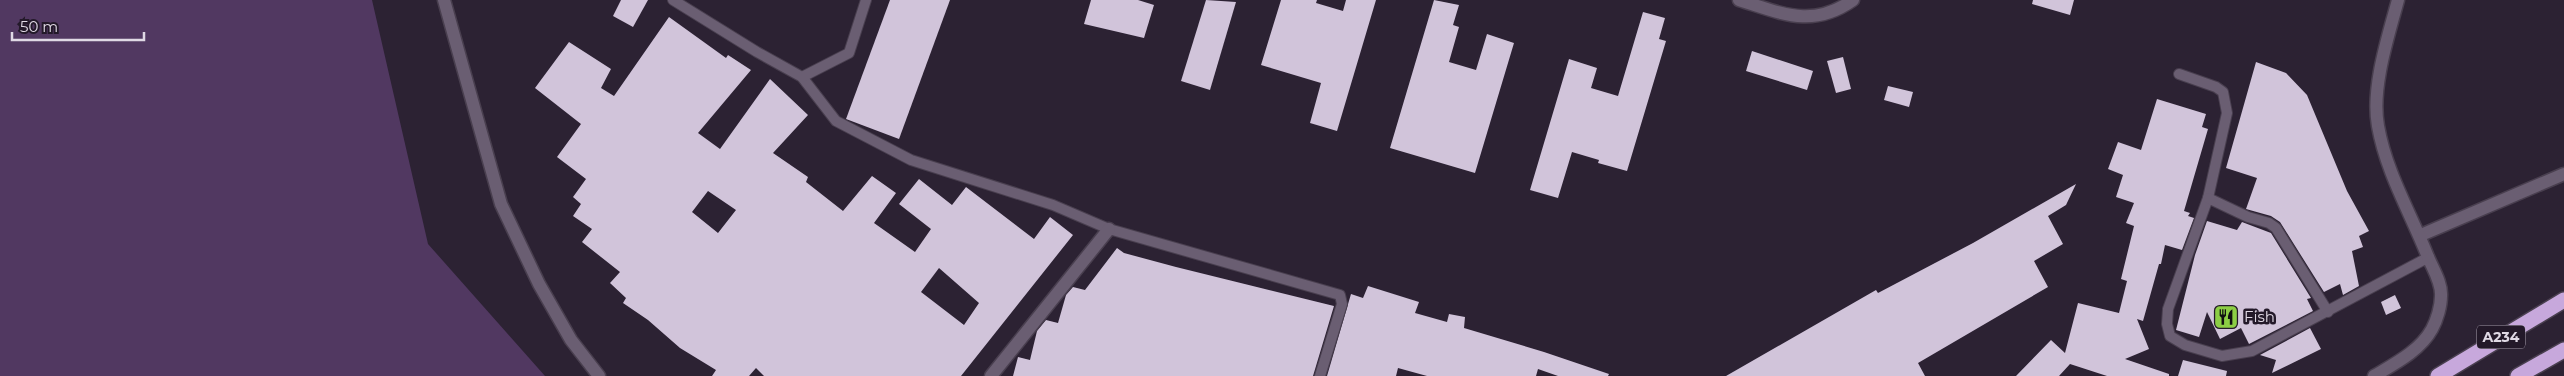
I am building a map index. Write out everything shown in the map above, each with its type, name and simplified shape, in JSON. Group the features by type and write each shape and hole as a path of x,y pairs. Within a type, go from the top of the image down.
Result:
{"highway":[{"name":"A234","path":"2438,376 2564,300"},
{"name":"A234","path":"2518,376 2564,350"}],"street":[{"path":"444,0 501,204 539,284 570,340 599,376"},
{"path":"1739,0 1796,18 1835,11 1852,0"},
{"path":"2374,376 2415,349 2432,329 2442,295 2420,235 2387,161 2377,125 2378,92 2382,64 2398,0"},
{"path":"2420,235 2564,174"},
{"path":"991,376 1109,230"}],"lane":[{"path":"673,0 757,52 802,77 836,121 911,160 1053,205 1109,230 1340,295 1342,304 1320,376"},
{"path":"802,77 849,53 866,0"},
{"path":"2179,74 2216,87 2223,92 2228,112 2208,198 2168,309 2167,324 2170,336 2185,345 2222,356 2252,351 2429,257"},
{"path":"2208,198 2248,217 2269,223 2276,228 2328,312"}],"shaded area":[{"path":"0,0 372,0 428,244 545,376 0,376"}],"building":[{"path":"621,0 648,0 633,27 613,16"},
{"path":"890,0 950,0 899,139 846,119"},
{"path":"1091,0 1138,0 1154,5 1144,38 1084,24"},
{"path":"1206,0 1236,2 1210,90 1181,81"},
{"path":"1281,0 1317,0 1316,3 1343,11 1346,0 1376,0 1337,131 1310,123 1321,83 1261,65"},
{"path":"1434,0 1459,5 1453,25 1459,27 1449,62 1476,70 1487,34 1514,43 1475,173 1390,148"},
{"path":"2033,0 2074,0 2070,15 2032,4"},
{"path":"1643,12 1665,18 1659,39 1666,41 1627,171 1598,163 1599,160 1572,152 1558,198 1530,190 1569,59 1597,68 1591,88 1618,96"},
{"path":"669,17 726,58 728,55 751,70 698,133 720,149 770,79 808,115 773,153 808,177 806,182 843,211 872,176 896,193 874,223 915,252 931,229 899,204 919,179 952,205 966,187 1034,239 1050,217 1073,235 961,376 764,376 756,368 749,376 712,376 716,370 680,348 648,320 623,303 626,298 610,283 620,272 582,242 592,229 573,216 581,204 573,197 586,179 557,157 581,124 535,88 569,42 611,69 601,88 614,96","holes":["708,191 736,210 718,233 692,212","939,268 979,303 964,325 921,292"]},
{"path":"1752,51 1813,71 1807,90 1746,71"},
{"path":"1843,57 1851,89 1836,93 1827,61"},
{"path":"2256,62 2286,73 2307,95 2347,191 2369,231 2359,236 2363,247 2352,251 2359,286 2343,295 2340,284 2324,292 2280,222 2271,216 2246,209 2257,178 2226,168"},
{"path":"1888,86 1913,92 1909,107 1884,100"},
{"path":"2157,99 2206,114 2202,127 2208,129 2184,211 2190,213 2188,216 2194,218 2182,250 2165,245 2143,321 2137,319 2149,349 2125,359 2169,374 2169,376 2107,376 2070,364 2059,376 2016,376 2051,340 2065,353 2078,303 2119,313 2127,281 2121,279 2134,226 2126,223 2134,203 2116,197 2123,175 2108,169 2118,142 2141,150"},
{"path":"2076,184 2066,205 2048,216 2063,244 2034,261 2048,287 1918,363 1925,376 1726,376 1876,290 1878,293 1973,243"},
{"path":"2207,221 2237,230 2242,222 2271,233 2311,298 2307,299 2313,311 2249,344 2241,328 2220,339 2207,312 2199,337 2176,330 2195,255"},
{"path":"1117,248 1124,253 1176,267 1334,306 1313,376 1013,376 1018,357 1030,360 1037,331 1046,320 1058,323 1066,295 1073,287 1085,290"},
{"path":"1368,286 1419,302 1415,313 1447,322 1449,314 1465,317 1464,328 1609,374 1608,376 1558,376 1538,369 1536,376 1427,376 1398,368 1396,376 1327,376 1351,294 1363,298"},
{"path":"2395,295 2401,308 2386,315 2381,302"},
{"path":"2310,328 2321,349 2272,373 2276,360 2260,355"},
{"path":"2183,360 2227,371 2226,376 2178,376"}],"place":[{"name":"Fish","path":"2226,317"}]}
